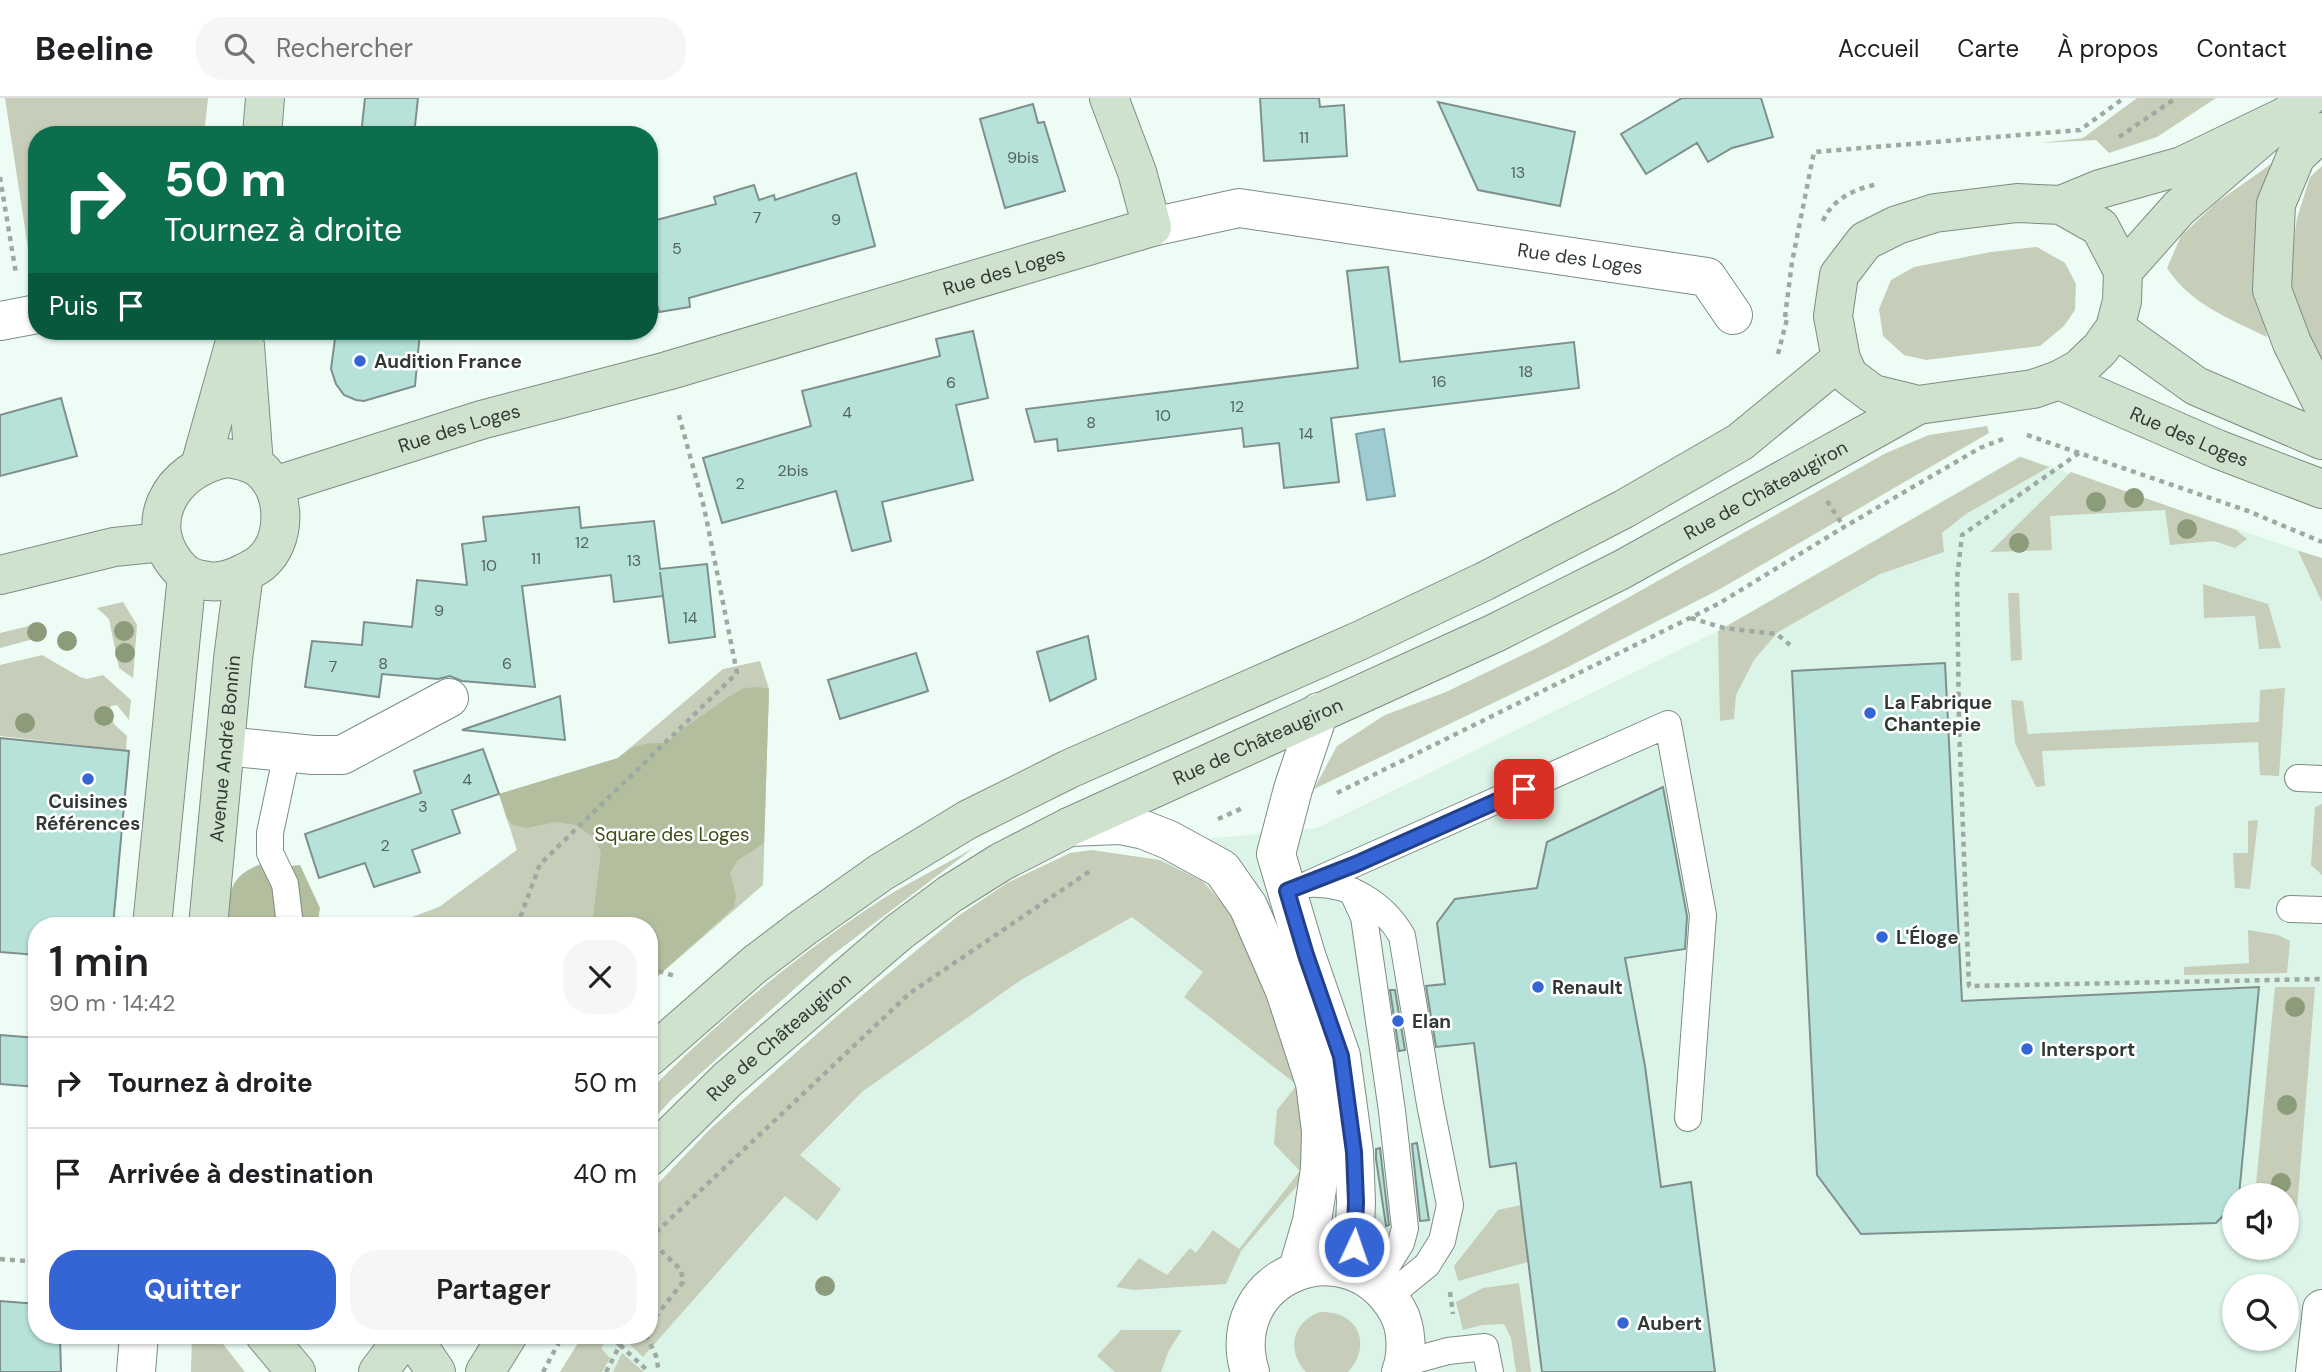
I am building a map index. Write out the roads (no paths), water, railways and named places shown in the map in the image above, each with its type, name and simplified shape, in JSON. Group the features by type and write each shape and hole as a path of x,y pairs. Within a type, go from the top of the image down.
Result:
{"main road":[{"path":"262,126 265,98"},
{"path":"1109,98 1137,172 1152,227"},
{"path":"2061,205 2100,227 2123,271 2122,300 2115,328 2100,349 2079,369 2059,380 2032,389 1918,405 1873,394 1849,376 1841,359 1833,316 1839,275 1865,241 1897,225 1935,213 2017,203 2061,205 2100,189 2182,166 2295,107"},
{"path":"2123,271 2179,208 2295,107"},
{"path":"2322,132 2295,156 2276,204 2272,290 2292,343 2322,403"},
{"name":"Rue des Loges","path":"264,475 667,371 1152,227"},
{"path":"2115,328 2196,386 2322,440"},
{"path":"200,466 235,340"},
{"path":"245,340 264,475 281,514 276,540 262,562 229,580 215,582 187,575 172,560 163,542 164,507 171,491 182,478 200,466 227,458 264,475"},
{"path":"658,1049 745,972 794,935 880,873 967,820 1069,769 1448,599 1625,509 1740,442 1841,359"},
{"name":"Rue des Loges","path":"2059,380 2217,449 2322,489"},
{"name":"Rue de Châteaugiron","path":"658,1148 727,1080 900,932 950,894 1001,862 1069,827 1495,634 1621,570 1918,405"},
{"path":"0,575 114,547 163,542"},
{"name":"Avenue André Bonnin","path":"209,917 244,573"},
{"path":"153,917 187,575"},
{"path":"273,1344 296,1372"},
{"path":"379,1372 401,1344"},
{"path":"415,1344 436,1372"},
{"path":"485,1372 502,1344"}],"street":[{"name":"Rue des Loges","path":"1152,227 1239,208 1707,276 1733,315"},
{"path":"225,746 287,753 342,755 449,698"},
{"path":"1320,712 1293,789 1276,854 1299,887 1306,955 1341,1056 1354,1152 1356,1202 1373,1283 1401,1316 1405,1339 1403,1368"},
{"path":"1069,827 1120,825 1144,830 1169,840 1222,869 1248,906 1285,991 1315,1083 1321,1131 1320,1169 1312,1221 1298,1269"},
{"path":"1250,1372 1245,1342 1248,1323 1267,1290 1282,1278 1298,1269 1325,1265 1373,1283"},
{"path":"2315,1372 2322,1309"},
{"path":"136,1372 138,1344"}],"lane":[{"path":"1299,887 1668,724 1703,915 1688,1118"},
{"path":"287,753 270,832 270,853 285,884 289,917"},
{"path":"1299,887 1352,891 1377,904 1392,919 1402,936 1450,1205 1442,1241 1427,1265 1373,1283"},
{"path":"1352,891 1364,917 1392,1111 1405,1228 1401,1243 1373,1283"},
{"path":"2290,909 2322,910"},
{"path":"1350,1120 1392,1111"},
{"path":"1403,1368 1448,1351 1485,1347 1490,1372"}],"water":[{"path":"1384,429 1395,496 1367,500 1356,434"}],"place":[{"name":"Audition France","path":"360,361"},
{"name":"La Fabrique Chantepie","path":"1870,713"},
{"name":"Cuisines Références","path":"88,779"},
{"name":"L'Éloge","path":"1882,937"},
{"name":"Renault","path":"1538,987"},
{"name":"Elan","path":"1398,1021"},
{"name":"Intersport","path":"2027,1049"},
{"name":"Aubert","path":"1623,1323"}],"park label":[{"name":"Square des Loges","path":"672,834"}]}
